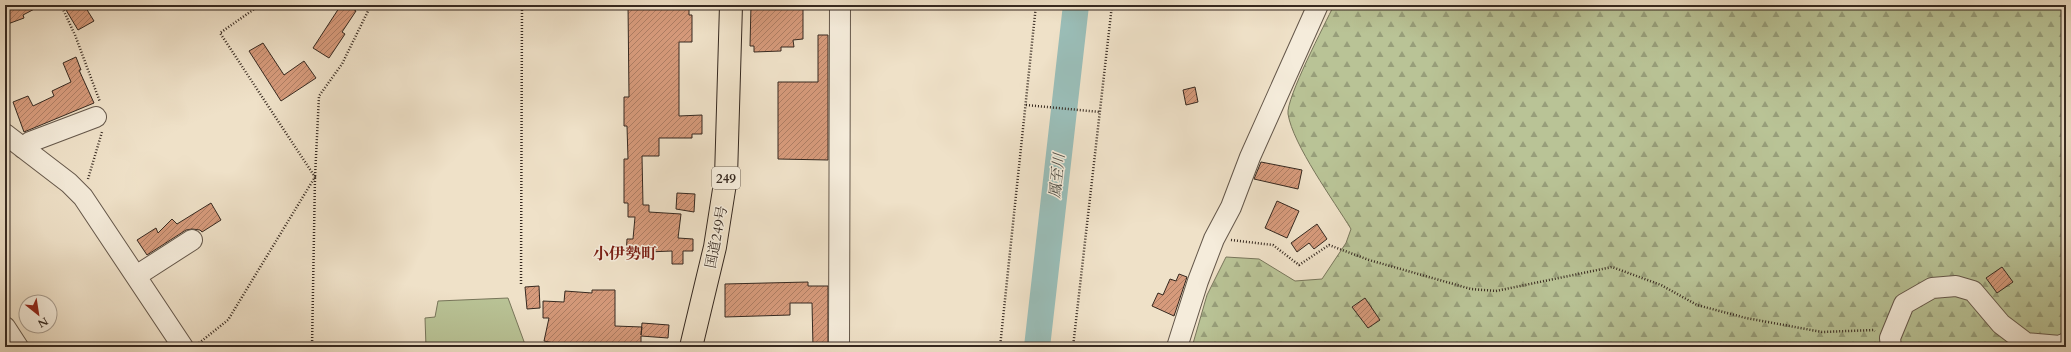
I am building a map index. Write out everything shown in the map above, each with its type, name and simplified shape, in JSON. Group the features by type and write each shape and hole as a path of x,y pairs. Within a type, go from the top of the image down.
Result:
{"highway":[{"name":"国道249号","path":"691,347 715,247 726,177 731,5"}],"street":[{"path":"839,347 840,5"},
{"path":"1177,347 1198,281 1214,239 1231,207 1250,157 1318,5"},
{"path":"23,148 30,142 100,116"},
{"path":"5,134 69,183 83,197 183,347"},
{"path":"136,276 192,240"},
{"path":"1885,341 1890,338 1904,304 1932,288 1956,286 1972,291 2001,324 2026,344 2060,346 2066,343"},
{"path":"5,327 18,347"}],"path":[{"path":"61,5 75,35 100,116 83,197"},
{"path":"260,5 220,33 315,177"},
{"path":"312,347 315,177 319,96 342,64 371,5"},
{"path":"521,284 522,5"},
{"path":"1000,347 1027,105 1036,5"},
{"path":"1073,347 1112,5"},
{"path":"1027,105 1100,112"},
{"path":"194,347 228,320 315,177"},
{"path":"1214,239 1273,245 1299,265 1329,245 1369,260 1472,289 1496,291 1612,267 1661,285 1697,304 1746,318 1822,332 1874,330 1885,341"}],"green space":[{"path":"1334,5 2066,5 2066,347 1192,347 1207,295 1226,257 1259,259 1295,281 1322,279 1346,243 1351,229 1306,157 1291,127 1288,114 1289,106 1299,77"},
{"path":"508,298 526,347 426,347 425,318 435,317 438,301"}],"building":[{"path":"19,5 42,5 23,15 24,18 5,25 5,11"},
{"path":"63,5 84,5 94,21 78,30"},
{"path":"341,5 347,5 356,11 342,32 345,34 329,58 313,48"},
{"path":"628,5 689,5 689,15 692,15 692,42 679,42 679,116 702,115 702,134 692,134 692,138 659,138 659,156 642,156 643,205 649,205 649,212 681,214 678,238 693,239 693,251 683,251 683,264 672,264 672,251 647,252 647,256 626,255 627,239 633,239 635,217 628,217 628,203 624,203 624,159 628,159 627,126 624,126 624,97 629,97"},
{"path":"751,5 803,5 803,39 793,40 794,47 781,47 781,51 754,52 754,46 750,46"},
{"path":"818,35 828,35 828,160 778,159 778,82 818,82"},
{"path":"263,43 284,75 304,61 316,78 281,101 249,51"},
{"path":"76,57 81,70 79,70 94,103 24,132 13,102 28,96 33,106 54,96 52,91 71,82 63,63"},
{"path":"1195,87 1198,102 1186,105 1183,90"},
{"path":"1261,162 1302,170 1298,189 1254,179"},
{"path":"677,193 695,194 694,212 676,209"},
{"path":"1277,201 1299,211 1287,238 1265,228"},
{"path":"211,203 221,220 202,232 200,230 192,229 186,230 147,255 137,240 156,228 158,233 172,219 177,224"},
{"path":"1317,224 1327,239 1314,249 1309,243 1297,252 1291,243"},
{"path":"2002,267 2013,282 1997,293 1986,278"},
{"path":"1179,274 1187,277 1174,316 1152,306 1158,293 1163,295 1170,279 1176,281"},
{"path":"808,282 808,286 828,286 828,347 813,347 812,303 790,303 790,315 725,317 725,284"},
{"path":"539,286 540,308 527,309 525,287"},
{"path":"592,290 615,290 615,326 642,327 642,323 669,325 668,338 641,336 641,347 574,347 544,341 549,318 543,318 543,301 564,302 565,291 592,293"},
{"path":"1365,298 1380,320 1368,328 1352,307"}],"waterway":[{"name":"鳳至川","path":"1037,347 1076,5"}],"district":[{"name":"小伊勢町","path":"625,253"}]}
